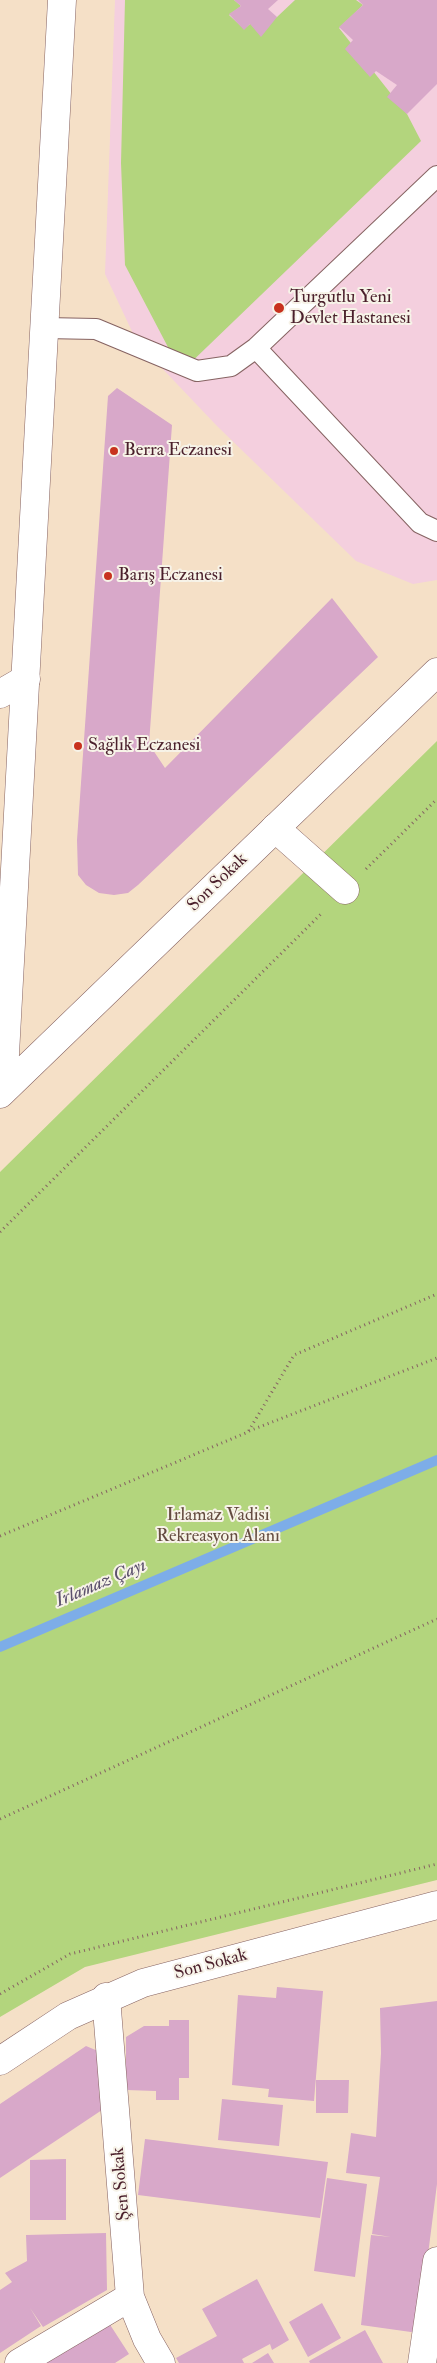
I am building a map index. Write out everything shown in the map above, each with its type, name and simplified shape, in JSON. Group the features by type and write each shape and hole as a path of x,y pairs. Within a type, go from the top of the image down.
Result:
{"main road":[{"path":"1,1092 26,678 62,0"},
{"name":"Son Sokak","path":"1,1092 437,672"},
{"path":"0,694 26,678"},
{"path":"275,828 345,890"},
{"name":"Son Sokak","path":"0,2061 68,2016 106,1997 142,1983 437,1905"},
{"name":"Şen Sokak","path":"106,1997 130,2297 144,2332 161,2363"},
{"path":"422,2363 434,2303 437,2261"},
{"path":"19,2363 130,2297"}],"lane":[{"path":"44,328 96,329 198,371 231,366 256,348 437,176"},
{"path":"256,348 420,523 437,531"}],"path":[{"path":"0,1232 437,799"},
{"path":"248,1432 294,1355 437,1294"},
{"path":"0,1536 248,1432 437,1358"},
{"path":"0,1820 437,1619"},
{"path":"0,1994 70,1954 437,1864"}],"shaded area":[{"name":"Turgutlu Yeni Devlet Hastanesi","path":"115,0 437,0 437,580 413,584 356,561 217,426 137,342 105,274"}],"green space":[{"path":"125,0 234,0 241,6 229,15 244,29 250,24 277,17 295,0 356,0 363,5 339,28 407,114 421,141 181,372 125,265 121,163"},
{"name":"Irlamaz Vadisi Rekreasyon Alanı","path":"437,741 437,1880 85,1967 0,2017 0,1172"}],"building":[{"path":"234,0 278,0 268,9 277,17 261,37 250,24 244,30 229,14 241,6"},
{"path":"358,0 437,0 437,84 407,114 387,97 397,85 376,71 370,77 345,49 353,40 339,27 363,5"},
{"path":"117,388 172,425 149,744 165,768 332,598 378,657 138,885 128,893 114,895 99,893 86,885 78,875 77,840 108,396"},
{"path":"277,1987 323,1991 314,2101 268,2097 269,2089 232,2085 238,1995 276,1998"},
{"path":"437,2001 437,2184 418,2333 361,2325 371,2235 391,2237 372,2234 380,2177 346,2173 351,2133 376,2137 381,2053 380,2008"},
{"path":"169,2020 189,2020 189,2078 179,2078 179,2100 156,2100 156,2091 126,2090 126,2037 144,2026 169,2026"},
{"path":"86,2046 98,2051 102,2110 0,2178 0,2104"},
{"path":"316,2080 349,2080 348,2113 316,2113"},
{"path":"222,2099 283,2105 279,2146 218,2140"},
{"path":"145,2139 328,2162 320,2218 138,2195"},
{"path":"66,2159 66,2220 30,2220 30,2160"},
{"path":"327,2178 367,2184 355,2277 314,2271"},
{"path":"106,2233 107,2290 43,2327 30,2308 41,2326 0,2353 0,2290 12,2282 5,2273 27,2261 26,2235"},
{"path":"257,2279 289,2340 272,2350 270,2344 242,2359 244,2363 179,2363 176,2358 217,2336 202,2309"},
{"path":"322,2303 341,2338 308,2357 289,2322"},
{"path":"107,2320 129,2354 115,2363 40,2363"},
{"path":"365,2330 383,2363 310,2363 309,2361"},
{"path":"268,2353 274,2363 252,2363"}],"waterway":[{"name":"Irlamaz Çayı","path":"0,1647 437,1460"}],"place":[{"name":"Turgutlu Yeni Devlet Hastanesi","path":"279,308"},
{"name":"Berra Eczanesi","path":"114,451"},
{"name":"Barış Eczanesi","path":"108,576"},
{"name":"Sağlık Eczanesi","path":"78,746"}]}
